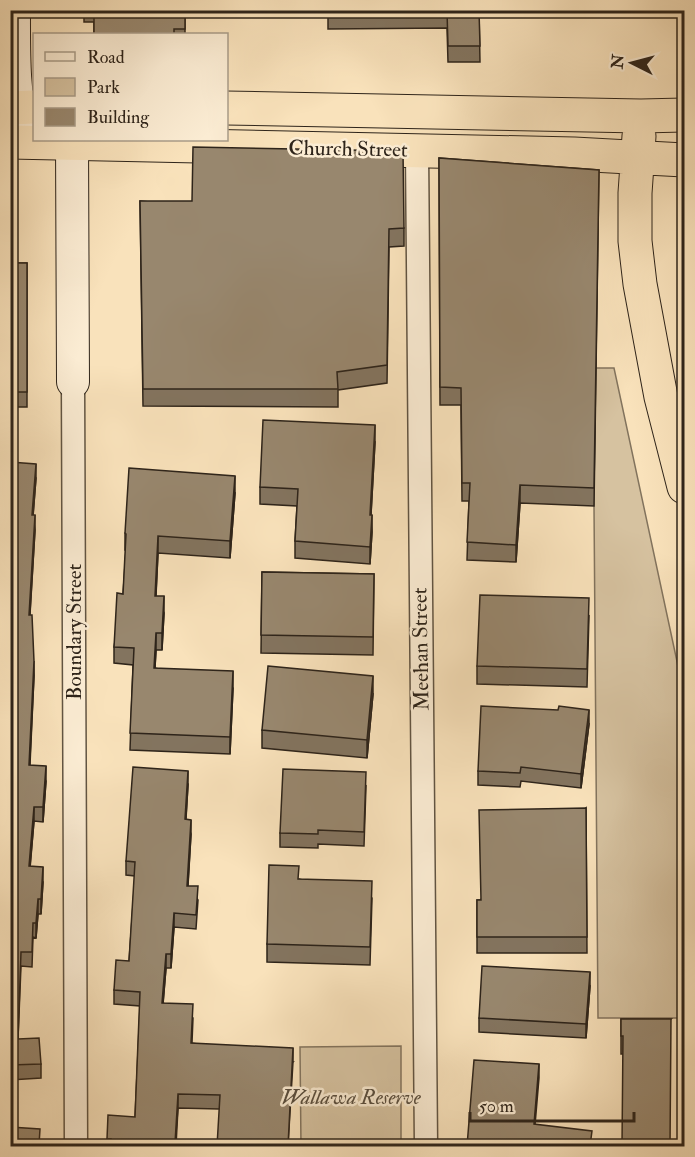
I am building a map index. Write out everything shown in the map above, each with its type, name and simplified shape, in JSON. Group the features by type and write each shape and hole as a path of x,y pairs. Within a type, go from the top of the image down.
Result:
{"highway":[{"name":"Church Street","path":"228,108 684,115"},
{"path":"641,116 634,193 635,241 640,284 661,397 684,487"},
{"name":"Church Street","path":"18,142 71,151 417,150 637,156 684,160"}],"street":[{"path":"14,10 14,75 21,107 18,142"},
{"name":"Meehan Street","path":"417,150 426,1146"},
{"name":"Boundary Street","path":"71,151 76,1146"}],"green space":[{"path":"595,368 614,368 684,694 684,1018 598,1018"},
{"name":"Wallawa Reserve","path":"401,1046 401,1146 301,1146 300,1047"}],"building":[{"path":"94,10 185,10 185,29 174,29 174,33 94,33"},
{"path":"328,10 479,10 480,46 448,46 447,11 328,13"},
{"path":"193,147 403,151 404,228 389,229 387,365 337,372 338,389 143,389 140,201 192,201"},
{"path":"439,158 599,170 594,488 520,485 516,545 467,542 470,483 462,483 461,388 440,387"},
{"path":"10,263 27,263 27,392 12,392 10,416"},
{"path":"263,420 375,425 370,547 295,541 298,489 260,487"},
{"path":"10,462 36,464 29,615 32,615 34,661 29,765 46,766 43,807 34,807 29,866 43,867 41,899 38,899 36,923 33,923 32,952 21,952 18,1039 39,1038 41,1064 10,1065"},
{"path":"129,468 235,476 230,541 158,536 155,596 164,596 162,633 156,633 154,668 233,671 230,737 130,733 134,648 114,647 117,593 123,594"},
{"path":"262,572 374,574 373,637 261,635"},
{"path":"480,595 589,598 587,669 477,666"},
{"path":"268,666 373,676 367,740 262,730"},
{"path":"481,706 558,710 559,706 589,710 581,774 521,767 520,773 478,771"},
{"path":"133,767 188,771 185,819 191,820 187,886 198,886 196,915 174,913 171,954 166,954 162,1003 193,1004 191,1043 293,1048 288,1146 217,1146 220,1095 178,1094 175,1143 170,1143 170,1146 110,1146 111,1139 107,1139 108,1115 135,1117 140,992 114,990 116,960 129,961 135,862 126,861"},
{"path":"283,769 366,772 364,832 318,830 318,834 280,833"},
{"path":"586,808 587,937 477,937 477,900 481,900 479,810"},
{"path":"269,865 299,866 298,879 372,881 370,947 267,944"},
{"path":"482,966 590,972 586,1024 479,1018"},
{"path":"621,1019 671,1019 670,1146 622,1146 623,1036 621,1036"},
{"path":"474,1060 539,1064 534,1124 592,1131 590,1146 467,1146"},
{"path":"10,1127 40,1129 39,1145 49,1145 10,1146"}]}
